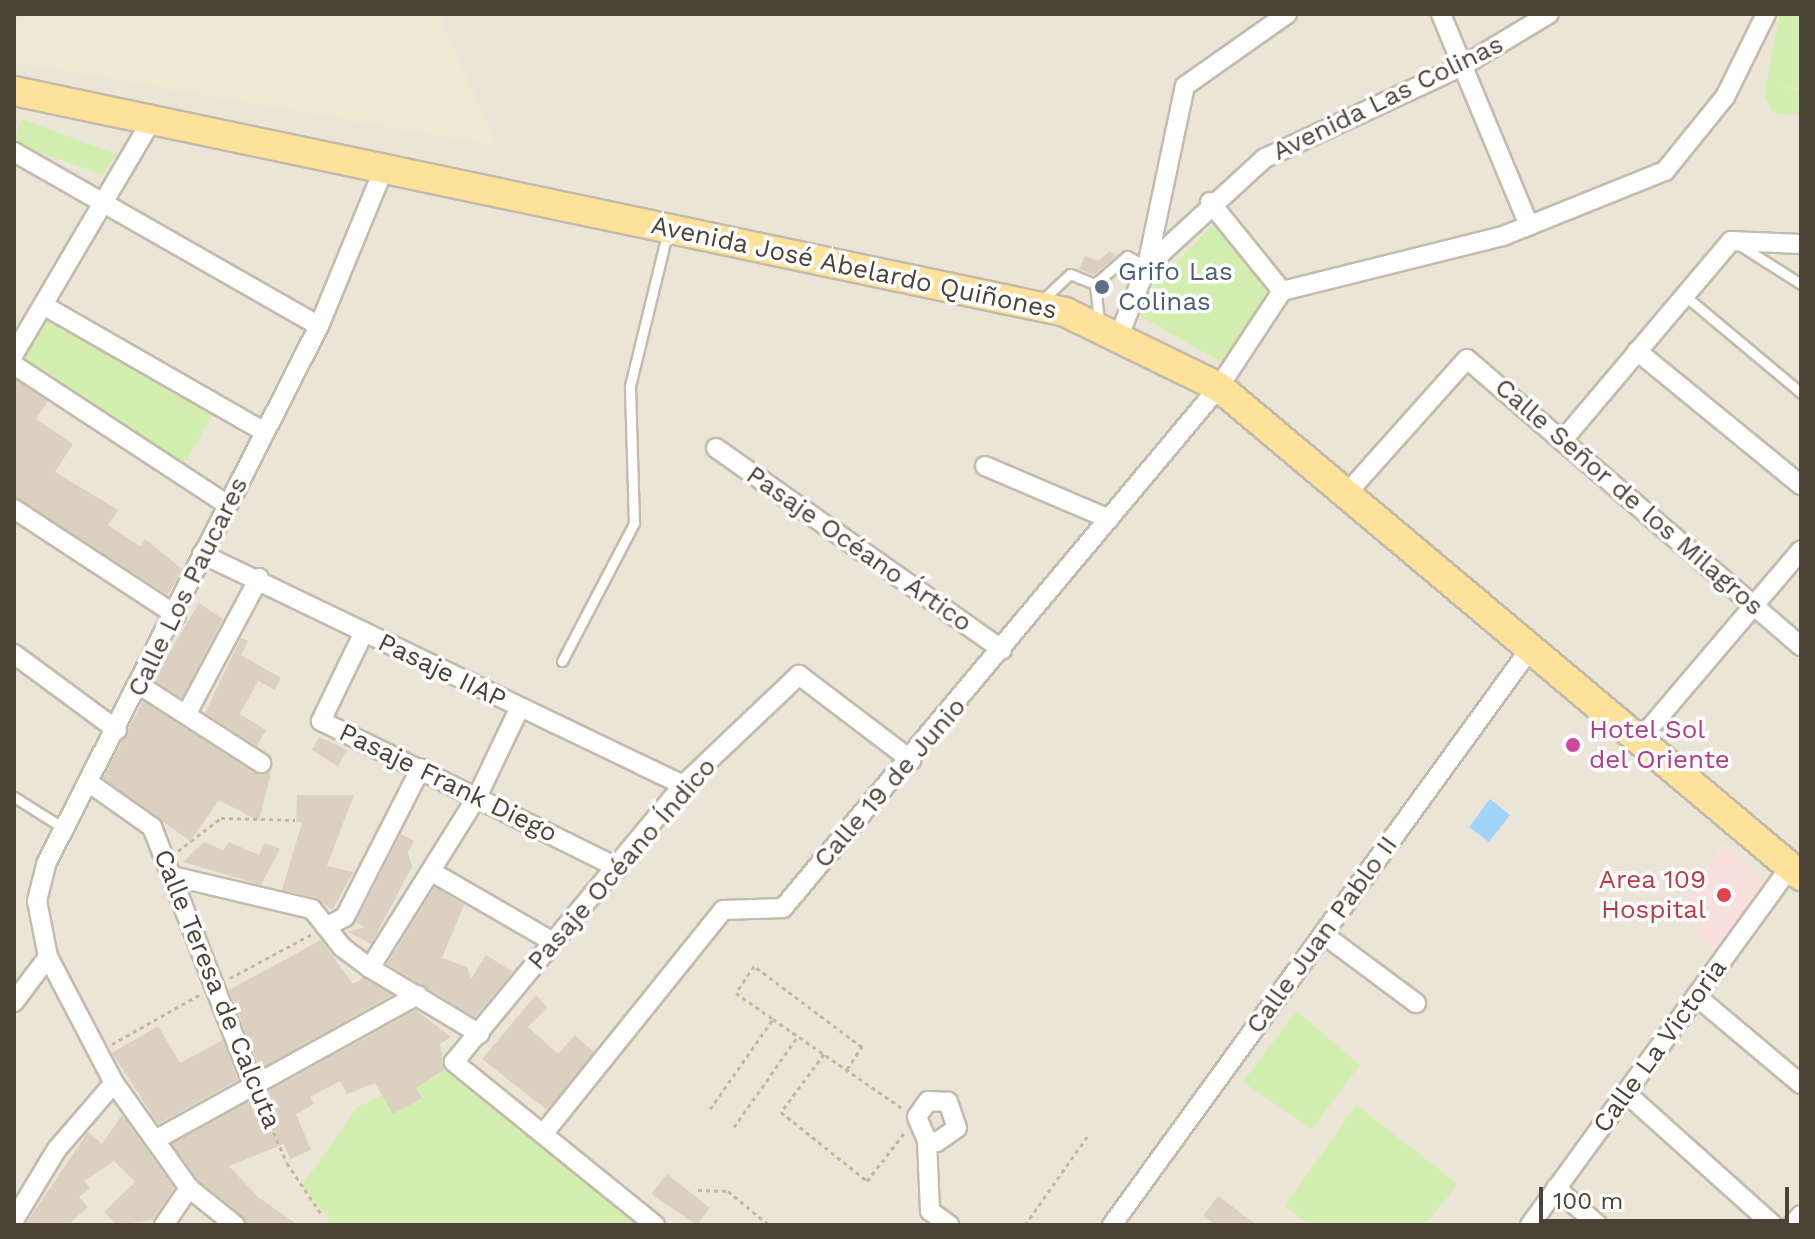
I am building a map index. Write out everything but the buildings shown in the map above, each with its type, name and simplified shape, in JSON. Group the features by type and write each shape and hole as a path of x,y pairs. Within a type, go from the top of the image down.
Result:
{"main road":[{"name":"Avenida José Abelardo Quiñones","path":"14,91 1036,306 1109,333 1219,387 1533,645 1796,871"}],"street":[{"path":"1147,266 1185,86 1287,14"},
{"path":"1441,14 1529,225"},
{"name":"Avenida Las Colinas","path":"1109,333 1147,266 1210,202 1265,158 1464,65 1549,14"},
{"path":"1210,202 1282,291 1529,225 1665,171 1725,97 1766,14"},
{"path":"14,354 153,118"},
{"path":"14,152 319,326"},
{"name":"Calle Los Paucares","path":"235,1225 189,1188 114,1083 48,957 37,901 46,864 141,686 202,554 319,326 384,168"},
{"path":"1562,441 1731,241 1801,244"},
{"name":"Calle 19 de Junio","path":"543,1134 723,910 783,908 911,760 1219,387 1282,291"},
{"path":"43,305 265,432"},
{"path":"1637,351 1801,485"},
{"name":"Calle Señor de los Milagros","path":"1348,492 1454,366 1475,362 1562,441 1801,646"},
{"path":"14,365 228,505"},
{"name":"Pasaje Océano Ártico","path":"716,448 1002,650"},
{"path":"985,466 1109,519"},
{"path":"14,509 176,615"},
{"path":"1642,737 1801,550"},
{"name":"Pasaje IIAP","path":"202,554 259,578 519,709 683,785"},
{"path":"187,713 259,578"},
{"name":"Pasaje Frank Diego","path":"364,632 321,721 478,795 619,868"},
{"name":"Calle Juan Pablo II","path":"1112,1225 1533,645"},
{"path":"14,654 117,730"},
{"name":"Pasaje Océano Índico","path":"543,1134 454,1062 619,868 683,785 799,675 911,760"},
{"path":"141,686 261,763"},
{"path":"370,968 478,795 519,709"},
{"path":"326,927 345,917 421,768"},
{"name":"Calle Teresa de Calcuta","path":"91,784 152,827 253,1085"},
{"path":"169,868 312,909 326,927 370,968 480,1034"},
{"name":"Calle La Victoria","path":"1530,1225 1696,996 1796,871"},
{"path":"432,872 553,942"},
{"path":"1323,934 1416,1003"},
{"path":"14,1002 48,957"},
{"path":"155,1140 418,995"},
{"path":"1696,996 1801,1084"},
{"path":"14,1220 57,1149 114,1083"},
{"path":"1626,1093 1773,1225"},
{"path":"927,1140 937,1142 957,1128 955,1110 948,1102 928,1101 917,1117 927,1140 925,1218 949,1225"},
{"path":"543,1134 655,1225"},
{"path":"164,1225 189,1188"},
{"path":"1556,1188 1598,1225"},
{"path":"1792,1225 1801,1215"}],"lane":[{"path":"562,661 634,523 630,386 669,227"},
{"path":"1731,241 1801,284"},
{"path":"1095,284 1127,256 1147,266"},
{"path":"1036,306 1070,274 1095,284"},
{"path":"1095,284 1109,333"},
{"path":"1684,295 1801,393"},
{"path":"14,797 65,829"}],"path":[{"path":"169,868 221,818 295,820"},
{"path":"824,1054 781,1112 867,1181 917,1117 736,993 754,966 862,1047 847,1069"},
{"path":"710,1109 773,1019"},
{"path":"734,1127 798,1036"},
{"name":"Calle Teresa de Calcuta","path":"253,1085 287,1163 322,1215"},
{"path":"1025,1225 1089,1134"},
{"path":"698,1190 728,1191 769,1225"}],"shaded area":[{"path":"14,14 1801,14 1801,1225 14,1225"},
{"path":"31,14 439,14 497,146 14,62 14,22"},
{"name":"Area 109 Hospital","path":"1723,843 1771,886 1717,955 1692,927 1673,918"}],"green space":[{"path":"1780,14 1801,14 1801,88 1780,87 1801,91 1801,115 1773,113 1764,94"},
{"path":"22,119 116,154 102,175 14,143"},
{"path":"1216,221 1282,300 1237,371 1137,314 1148,293"},
{"path":"48,307 215,410 181,470 16,362"},
{"path":"1297,1011 1360,1065 1312,1129 1243,1082"},
{"path":"454,1062 663,1225 327,1225 329,1218 302,1186 357,1107"},
{"path":"1356,1105 1458,1184 1425,1225 1310,1225 1285,1206"}],"water":[{"path":"1490,799 1510,815 1489,842 1469,827"}],"place":[{"name":"Grifo Las Colinas","path":"1102,287"},
{"name":"Hotel Sol del Oriente","path":"1573,745"},
{"name":"Area 109 Hospital","path":"1724,895"}]}
